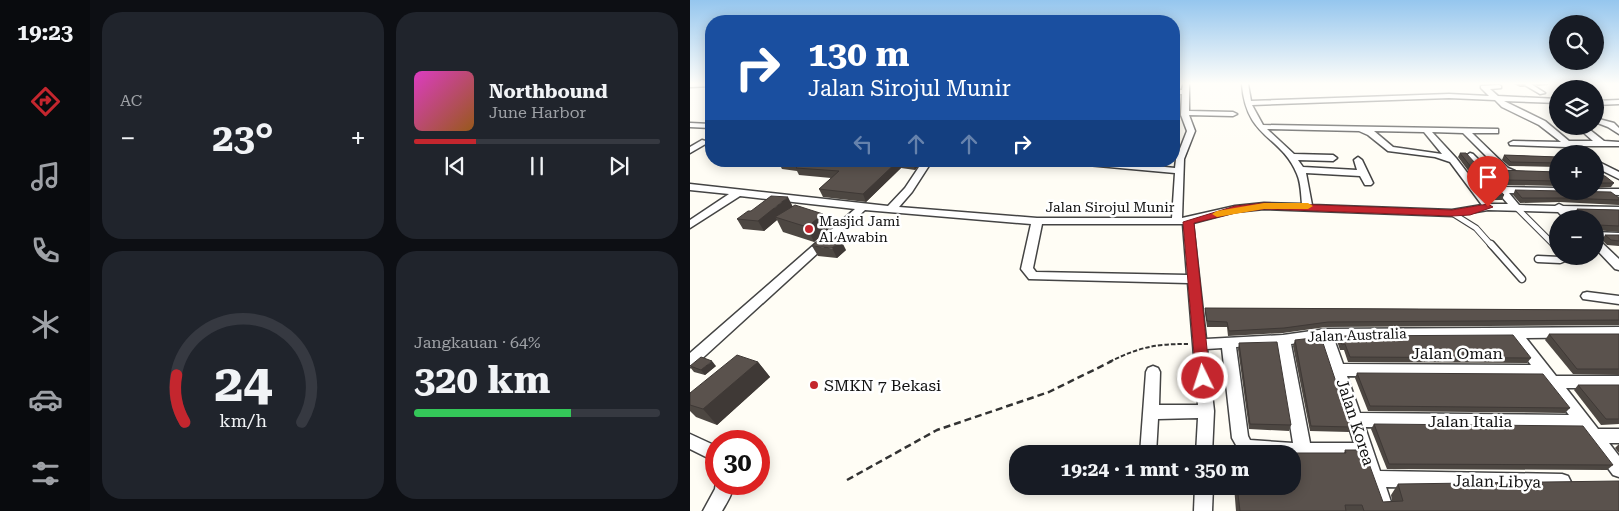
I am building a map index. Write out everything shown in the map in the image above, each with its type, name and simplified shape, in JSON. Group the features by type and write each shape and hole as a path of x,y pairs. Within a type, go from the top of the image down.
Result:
{"street":[{"path":"1180,159 1191,131 1185,114 1185,108"},
{"path":"1250,108 1260,127 1291,157 1300,170 1305,181 1308,206"},
{"path":"1513,108 1542,123 1570,144"},
{"path":"1180,114 1233,114"},
{"path":"1542,123 1549,123"},
{"path":"1607,125 1619,132"},
{"path":"1607,125 1619,136"},
{"path":"690,126 705,126"},
{"path":"1260,127 1495,131"},
{"path":"1358,128 1371,134 1391,149 1436,155 1453,160"},
{"path":"1426,130 1453,160 1488,207"},
{"path":"1467,133 1506,171"},
{"path":"1591,135 1602,144"},
{"path":"690,150 705,142"},
{"path":"1513,143 1619,144"},
{"path":"1470,156 1516,207"},
{"path":"1291,157 1333,158"},
{"path":"1358,160 1368,183"},
{"path":"892,208 909,190 924,167"},
{"path":"1138,167 1179,171"},
{"path":"1179,167 1183,222 1193,279 1200,344 1206,411 1204,445"},
{"path":"1604,168 1619,176"},
{"path":"1300,170 1363,173"},
{"path":"1483,170 1523,171"},
{"path":"1604,176 1619,187"},
{"name":"Jalan Sirojul Munir","path":"690,187 863,207 1037,220 1183,222 1235,210 1264,206 1308,206 1452,213 1470,212 1488,207 1559,207 1619,210"},
{"path":"1501,190 1549,191"},
{"path":"690,225 739,192"},
{"path":"1604,192 1619,192"},
{"path":"690,361 863,207"},
{"path":"1559,207 1562,210"},
{"path":"1037,220 1027,269 1033,276 1193,279"},
{"path":"1604,235 1619,236"},
{"path":"1604,251 1618,264"},
{"path":"1587,296 1619,300"},
{"path":"1514,332 1595,436 1616,478"},
{"name":"Jalan Australia","path":"1200,344 1282,340 1326,334 1619,332"},
{"name":"Jalan Korea","path":"1326,334 1385,511"},
{"path":"1282,340 1303,451"},
{"path":"1228,342 1242,443 1246,447 1303,451 1366,450"},
{"name":"Jalan Oman","path":"1339,370 1550,376 1619,382"},
{"path":"1149,445 1153,372"},
{"path":"1151,412 1206,411"},
{"name":"Jalan Italia","path":"1356,420 1584,422"},
{"path":"1595,436 1619,436"},
{"path":"690,441 705,448"},
{"name":"Jalan Libya","path":"1375,479 1580,483"},
{"path":"712,511 722,495"},
{"path":"1203,511 1204,495"}],"lane":[{"path":"1516,207 1526,214 1542,237 1549,242"},
{"path":"1452,213 1476,228 1522,279"},
{"path":"1538,259 1549,260"}],"path":[{"path":"847,480 937,430 1049,392 1136,350 1161,344 1200,344"}],"building":[{"path":"1460,153 1466,153 1504,195 1493,195"},
{"path":"1504,155 1549,157 1549,163 1511,162"},
{"path":"892,167 863,194 819,189 839,171 796,168"},
{"path":"1497,170 1549,172 1549,181 1506,180"},
{"path":"1604,176 1605,176 1614,183 1604,183"},
{"path":"1515,190 1549,191 1549,198 1522,198"},
{"path":"1604,192 1611,192 1619,200 1604,199"},
{"path":"771,196 788,197 758,221 737,219 751,211"},
{"path":"795,205 823,214 807,227 775,217"},
{"path":"1577,209 1619,210 1619,226 1604,225 1604,210"},
{"path":"1605,235 1619,235 1619,241 1611,240"},
{"path":"822,237 841,240 832,248 812,246"},
{"path":"1205,308 1619,310 1619,320 1328,322 1284,328 1229,331 1227,322 1207,321"},
{"path":"1549,334 1619,334 1619,369 1577,369"},
{"path":"1513,335 1531,358 1350,357 1345,344 1342,345 1338,336"},
{"path":"1321,337 1351,427 1311,426 1295,340"},
{"path":"1277,342 1291,425 1250,424 1239,343"},
{"path":"737,355 758,362 703,409 690,405 690,393"},
{"path":"701,357 712,361 701,370 690,366"},
{"path":"1357,373 1543,374 1570,408 1370,406"},
{"path":"1578,385 1619,385 1619,419 1606,419"},
{"path":"1374,424 1583,426 1613,465 1389,464"},
{"path":"1345,450 1364,450 1383,502 1403,501 1398,484 1619,481 1619,511 1364,511 1362,505 1345,505 1346,511 1240,511 1238,495 1301,495 1301,453 1346,453"}],"slow traffic":[{"path":"1217,214 1264,206 1308,206"}],"place":[{"name":"Masjid Jami Al Awabin","path":"809,229"},
{"name":"SMKN 7 Bekasi","path":"814,385"}],"route":[{"path":"1203,378 1188,222 1235,210 1264,206 1308,206 1452,213 1470,212 1488,207"}]}
